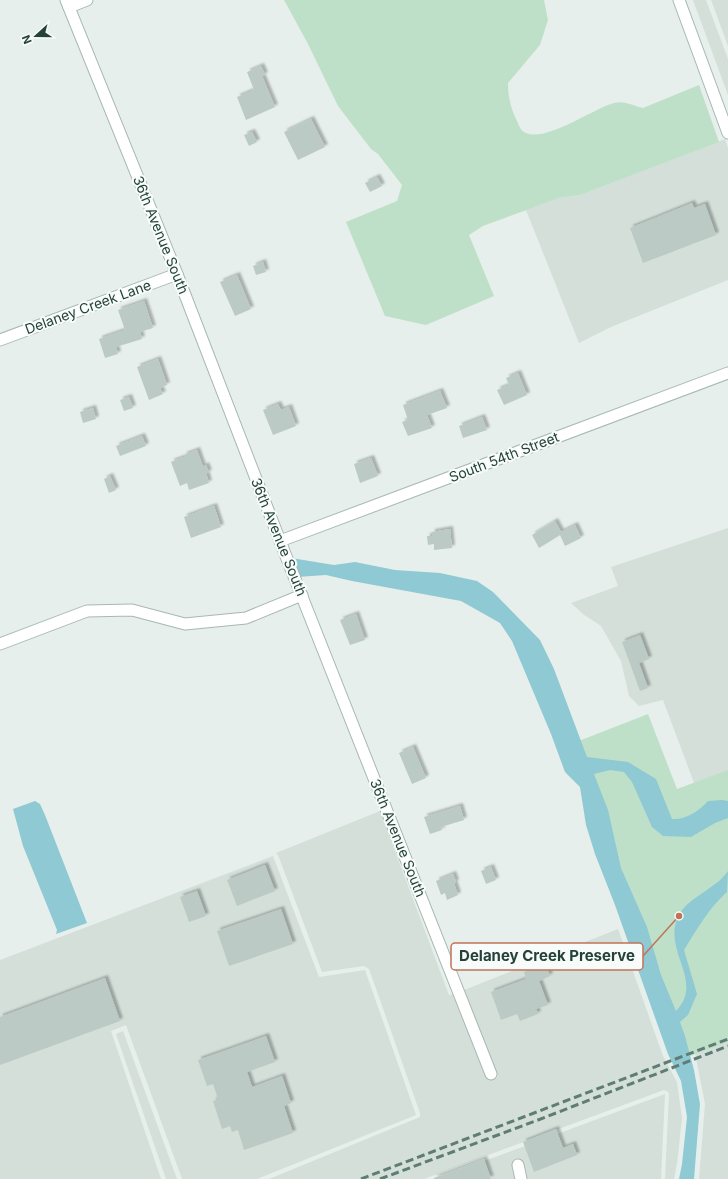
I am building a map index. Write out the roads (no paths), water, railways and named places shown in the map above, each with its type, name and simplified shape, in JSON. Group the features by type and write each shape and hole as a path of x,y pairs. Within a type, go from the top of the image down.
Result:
{"street":[{"path":"68,3 86,0"},
{"path":"678,0 728,133"},
{"name":"36th Avenue South","path":"68,3 177,274 280,542 491,1074"},
{"name":"Delaney Creek Lane","path":"0,340 177,274"},
{"name":"South 54th Street","path":"280,542 728,373"},
{"path":"0,644 87,611 132,610 185,624 246,618 302,595"},
{"path":"518,1165 521,1179"}],"water":[{"path":"291,558 334,565 355,562 395,570 440,573 477,581 493,592 540,640 554,669 587,757 628,762 656,779 672,819 682,818 692,814 708,801 728,801 728,818 715,823 691,837 663,836 652,827 632,782 624,772 610,770 594,774 608,810 621,868 647,927 661,975 676,1011 684,999 686,988 685,976 677,952 675,926 683,909 696,897 719,881 728,871 727,892 709,912 684,950 697,994 688,1015 680,1022 694,1070 700,1104 694,1179 679,1179 687,1117 681,1081 668,1054 615,905 595,854 586,825 580,787 565,772 551,734 512,641 500,623 461,601 326,575 297,577"},
{"path":"35,801 40,804 45,815 87,923 56,934 57,930 23,846 13,809"}],"railway":[{"path":"361,1179 728,1039"},
{"path":"380,1179 538,1120 728,1046"}],"place":[{"name":"Delaney Creek Preserve","path":"679,916"}]}
